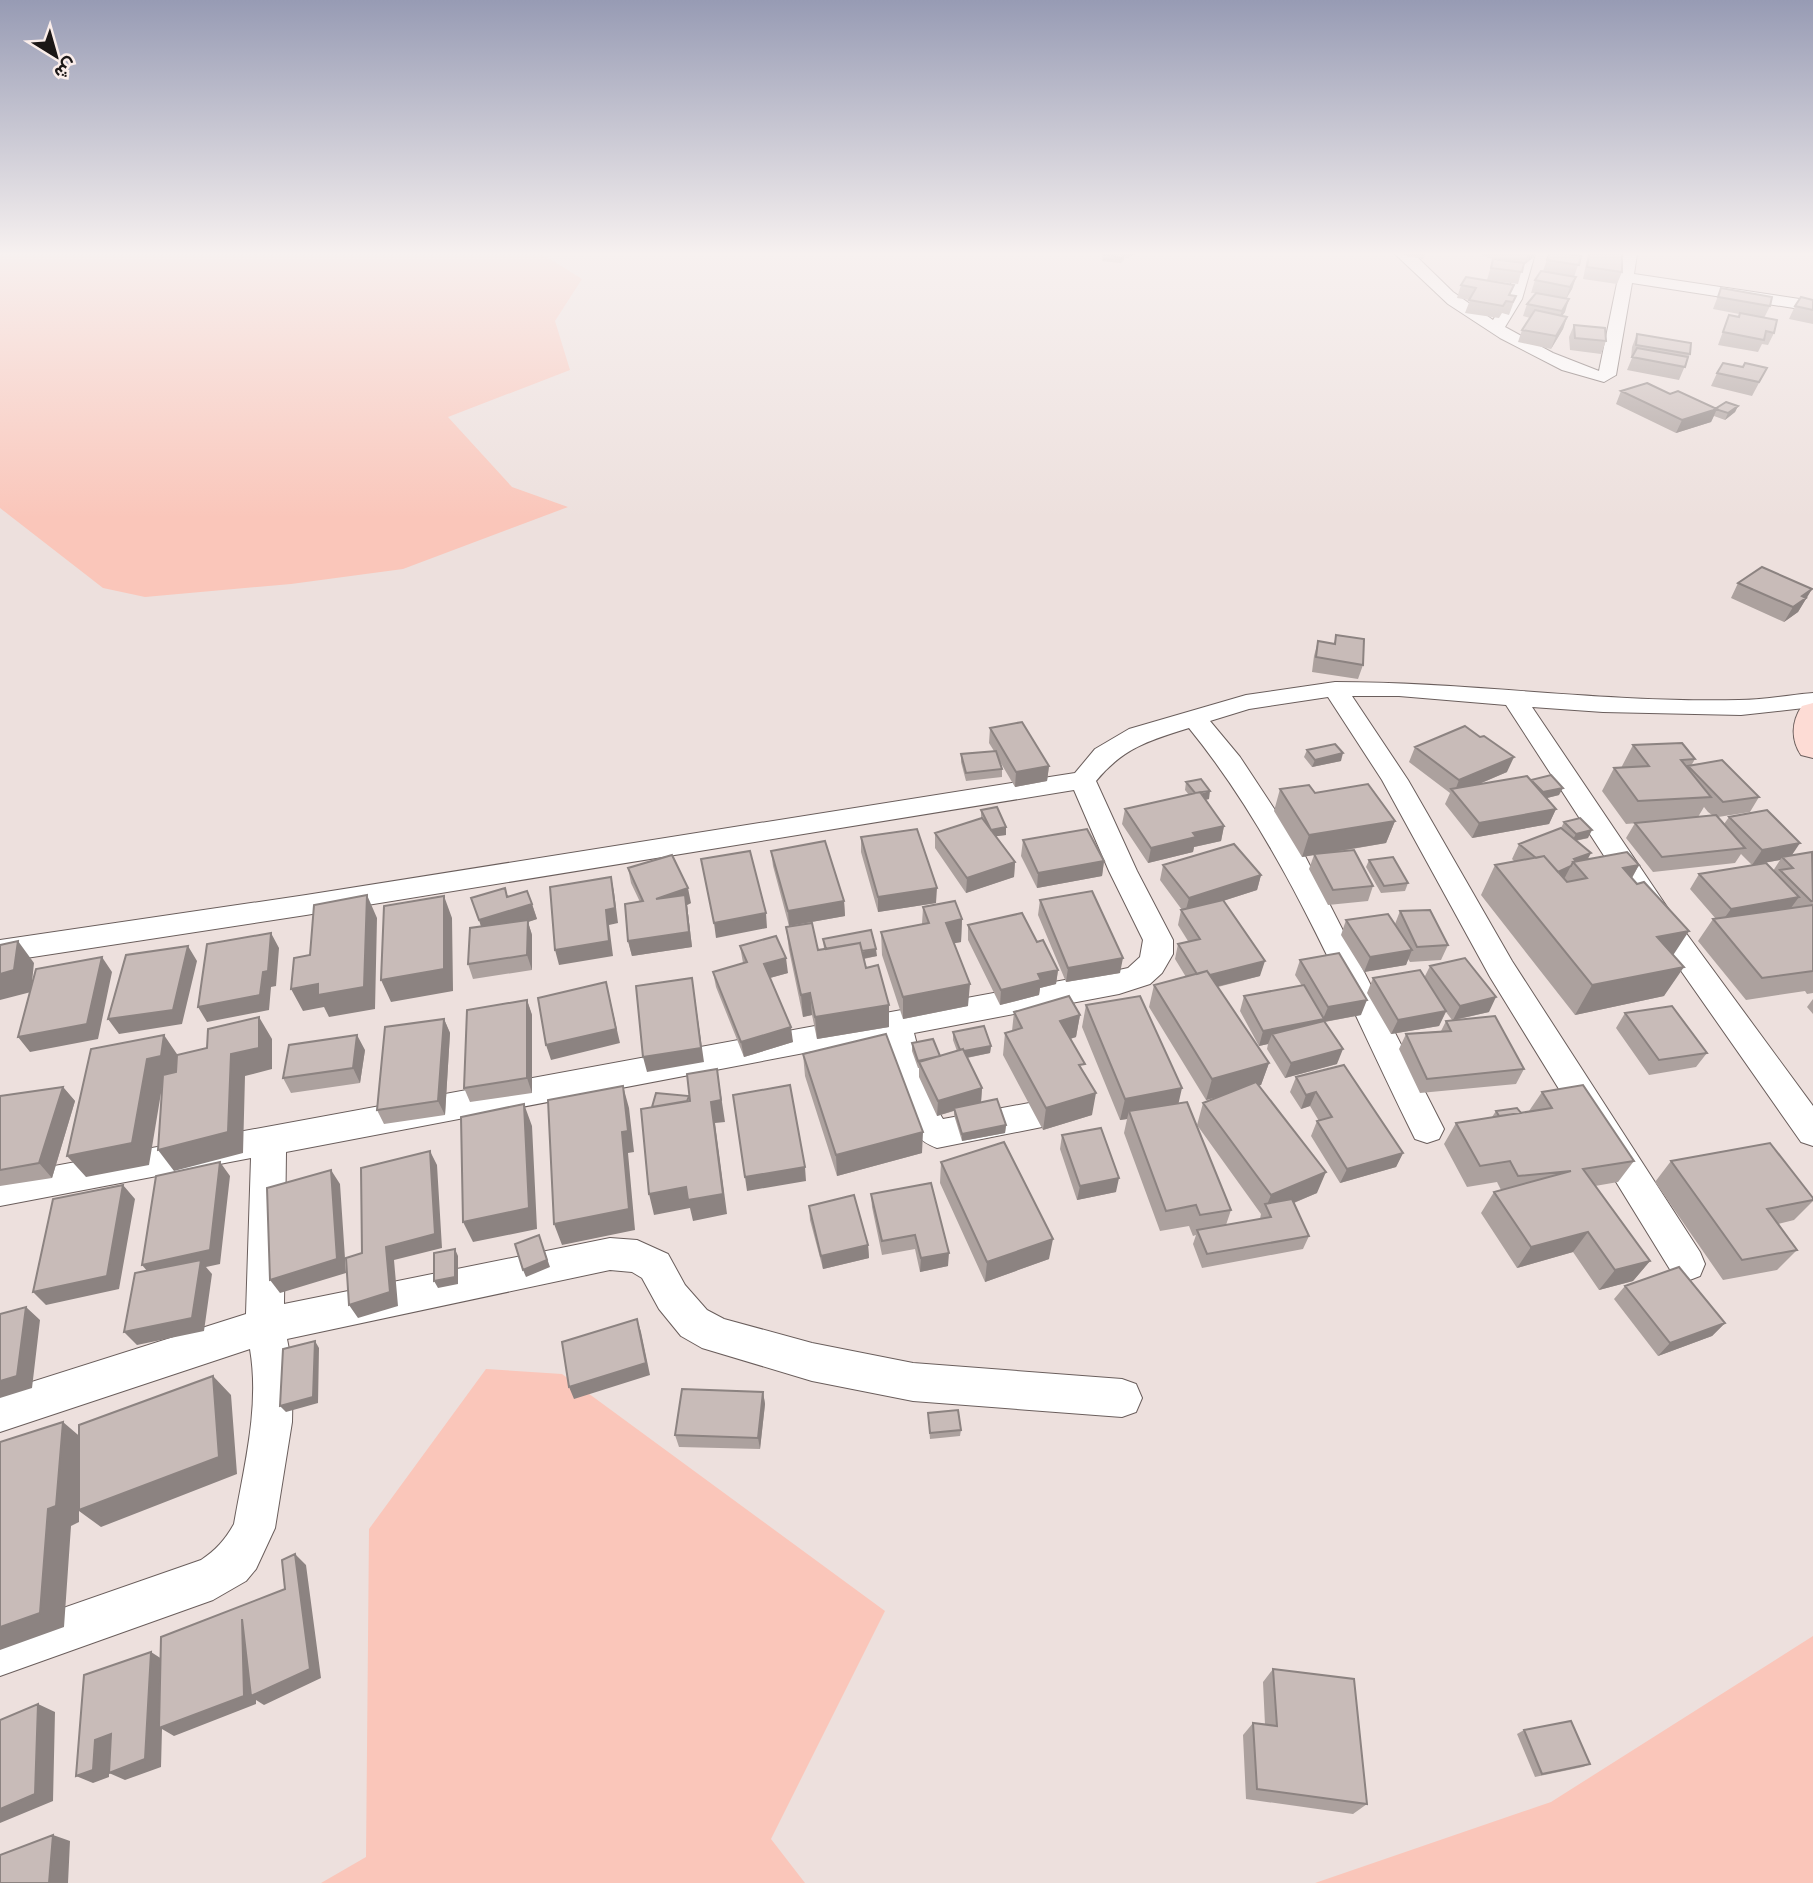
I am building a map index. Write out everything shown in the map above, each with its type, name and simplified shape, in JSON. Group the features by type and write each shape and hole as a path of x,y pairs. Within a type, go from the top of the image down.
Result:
{"main road":[{"path":"1813,713 1809,731 1813,748"}],"street":[{"path":"1524,342 1570,365 1606,376 1613,342"},
{"path":"1335,689 1395,780 1501,969 1686,1264"},
{"path":"0,951 306,905 1083,780 1104,755 1138,735 1246,702 1335,689 1399,689 1603,705 1741,708 1813,700"},
{"path":"1514,698 1585,813 1813,1132"},
{"path":"1194,718 1231,763 1290,854 1427,1129"},
{"path":"0,1191 1119,982 1139,976 1158,954 1158,940 1123,871 1083,780"},
{"path":"896,1023 917,1110 930,1131 937,1134 1040,1115"},
{"path":"0,1653 213,1578 231,1566 241,1554 254,1528 272,1422 273,1370 265,1326 269,1142"},
{"path":"0,1412 265,1326 610,1254 637,1256 655,1266 672,1297 695,1323 716,1335 812,1362 913,1382 1122,1398"}],"shaded area":[{"path":"0,342 561,342 570,370 448,417 512,487 568,507 403,569 291,584 145,597 103,588 0,508"},
{"path":"486,1369 562,1374 885,1611 771,1839 805,1883 321,1883 366,1857 369,1529"},
{"path":"1813,1636 1813,1883 1315,1883 1551,1802"}],"building":[{"path":"1636,342 1691,343 1690,354 1636,345"},
{"path":"1637,348 1688,357 1685,367 1632,357"},
{"path":"1723,363 1743,367 1745,363 1767,368 1759,382 1717,373"},
{"path":"1647,383 1670,394 1678,391 1717,409 1682,420 1621,391"},
{"path":"1726,402 1738,406 1728,413 1715,409"},
{"path":"1762,567 1812,589 1802,596 1806,598 1793,607 1738,583"},
{"path":"1336,635 1364,639 1363,665 1316,657 1318,641 1335,644"},
{"path":"1022,722 1049,766 1016,772 990,728"},
{"path":"1465,726 1514,757 1459,780 1415,747"},
{"path":"1682,743 1695,759 1681,760 1711,797 1638,801 1614,768 1649,766 1633,745"},
{"path":"1335,744 1343,753 1315,760 1307,750"},
{"path":"996,751 1002,769 966,773 961,754"},
{"path":"1722,760 1759,797 1723,802 1688,766"},
{"path":"1551,775 1563,788 1543,792 1531,780"},
{"path":"1527,776 1556,809 1479,823 1451,789"},
{"path":"1201,779 1210,791 1195,793 1186,782"},
{"path":"1368,784 1395,821 1309,835 1280,789 1309,785 1315,793"},
{"path":"1200,792 1224,826 1193,833 1196,837 1151,848 1125,809"},
{"path":"997,807 1006,827 991,830 981,810"},
{"path":"1767,810 1800,843 1762,850 1729,817"},
{"path":"1716,815 1745,848 1662,857 1635,823"},
{"path":"982,818 1015,862 967,878 935,833"},
{"path":"1580,818 1592,830 1576,834 1564,822"},
{"path":"1561,828 1591,853 1574,859 1576,861 1571,866 1558,872 1544,856 1536,858 1519,844"},
{"path":"917,829 937,888 878,897 861,837"},
{"path":"1087,829 1104,861 1038,873 1023,840"},
{"path":"825,841 844,901 788,911 771,851"},
{"path":"1234,844 1261,875 1189,898 1163,865"},
{"path":"1354,850 1373,886 1333,890 1314,854"},
{"path":"750,851 766,913 714,923 701,859"},
{"path":"1627,852 1639,865 1623,868 1637,884 1644,882 1689,931 1657,937 1684,967 1592,985 1495,865 1544,856 1567,882 1587,878 1573,862"},
{"path":"1812,852 1811,901 1780,870 1793,868 1782,857"},
{"path":"672,855 688,888 656,899 685,895 689,932 628,941 625,904 643,901 628,868"},
{"path":"1393,857 1408,883 1384,886 1369,860"},
{"path":"1766,863 1799,897 1731,909 1699,874"},
{"path":"611,877 615,908 606,910 609,941 555,950 550,887"},
{"path":"505,888 507,897 527,891 532,904 479,920 471,898"},
{"path":"1092,891 1123,958 1068,968 1040,900"},
{"path":"367,895 364,987 318,995 318,984 291,989 294,958 310,955 314,905"},
{"path":"444,896 444,969 381,980 384,906"},
{"path":"1223,900 1265,961 1210,975 1207,971 1197,974 1178,944 1200,939 1181,910"},
{"path":"955,901 962,919 946,923 970,984 903,997 881,932 929,923 923,907"},
{"path":"1813,905 1813,971 1762,978 1713,919"},
{"path":"1430,910 1448,945 1417,947 1400,911"},
{"path":"1022,913 1037,942 1043,940 1058,970 1038,974 1041,980 1001,990 968,925"},
{"path":"1388,914 1412,950 1370,957 1346,920"},
{"path":"528,920 527,955 468,964 470,928"},
{"path":"812,923 818,950 860,943 866,968 878,965 889,1005 815,1017 810,993 801,995 786,927"},
{"path":"871,930 876,949 862,951 860,943 826,949 823,939"},
{"path":"271,933 268,971 263,972 260,995 198,1007 207,944"},
{"path":"776,936 786,958 764,964 791,1027 741,1042 713,972 747,962 740,946"},
{"path":"18,941 14,970 0,974 0,945"},
{"path":"188,946 173,1010 108,1019 126,955"},
{"path":"1339,953 1367,1000 1328,1007 1300,960"},
{"path":"102,957 87,1024 18,1037 36,969"},
{"path":"1465,958 1496,997 1460,1006 1430,966"},
{"path":"1420,970 1446,1011 1398,1020 1373,978"},
{"path":"1207,971 1269,1063 1212,1079 1154,985"},
{"path":"692,978 701,1048 643,1057 636,986"},
{"path":"606,982 616,1029 546,1045 538,998"},
{"path":"1304,985 1324,1019 1263,1031 1244,996"},
{"path":"1069,996 1080,1015 1060,1021 1085,1064 1079,1065 1096,1093 1046,1108 1005,1033 1022,1028 1014,1012"},
{"path":"1140,996 1182,1088 1125,1099 1086,1005"},
{"path":"527,1000 527,1078 464,1088 467,1010"},
{"path":"1672,1006 1707,1053 1659,1060 1625,1013"},
{"path":"1495,1016 1524,1069 1427,1079 1406,1034 1451,1031 1446,1021"},
{"path":"259,1017 259,1048 231,1054 228,1132 158,1150 163,1075 176,1072 177,1055 207,1048 208,1029"},
{"path":"444,1019 438,1101 377,1110 385,1027"},
{"path":"1324,1021 1343,1049 1291,1063 1272,1034"},
{"path":"984,1026 991,1046 960,1050 953,1032"},
{"path":"886,1034 923,1132 836,1155 803,1054"},
{"path":"164,1035 161,1056 147,1059 132,1143 67,1156 91,1049"},
{"path":"357,1035 353,1068 283,1078 289,1045"},
{"path":"933,1039 940,1056 918,1061 912,1043"},
{"path":"963,1049 982,1088 938,1101 919,1062"},
{"path":"1344,1065 1403,1153 1347,1169 1317,1121 1332,1117 1316,1092 1306,1095 1296,1077"},
{"path":"717,1069 721,1100 711,1102 723,1194 688,1200 686,1187 649,1194 641,1109 690,1101 687,1074"},
{"path":"1256,1082 1326,1172 1271,1195 1203,1103"},
{"path":"790,1085 805,1167 745,1177 733,1095"},
{"path":"1583,1085 1634,1161 1583,1169 1650,1261 1615,1270 1588,1232 1531,1247 1494,1192 1571,1171 1518,1176 1510,1161 1480,1166 1456,1123 1552,1108 1542,1092"},
{"path":"623,1086 628,1131 622,1132 629,1209 554,1224 548,1100"},
{"path":"63,1087 39,1163 0,1170 0,1096"},
{"path":"656,1093 689,1096 687,1101 652,1107"},
{"path":"997,1099 1006,1125 962,1134 954,1108"},
{"path":"1187,1102 1231,1210 1200,1215 1196,1205 1166,1211 1129,1111"},
{"path":"524,1104 529,1208 463,1222 461,1117"},
{"path":"1517,1108 1521,1113 1499,1116 1496,1111"},
{"path":"1101,1128 1119,1178 1080,1186 1062,1135"},
{"path":"1004,1142 1053,1239 987,1262 941,1162"},
{"path":"1770,1143 1813,1200 1767,1209 1797,1250 1742,1260 1671,1161"},
{"path":"430,1151 435,1234 386,1247 390,1292 349,1305 346,1258 362,1253 361,1168"},
{"path":"220,1162 210,1250 142,1265 156,1176"},
{"path":"331,1170 337,1259 270,1280 267,1188"},
{"path":"931,1183 949,1253 921,1258 915,1235 882,1241 871,1194"},
{"path":"123,1185 107,1276 33,1292 53,1199"},
{"path":"854,1195 868,1245 821,1256 809,1206"},
{"path":"1292,1199 1309,1236 1207,1254 1197,1230 1271,1217 1265,1204"},
{"path":"539,1235 547,1260 523,1270 515,1244"},
{"path":"455,1249 455,1277 434,1281 434,1253"},
{"path":"201,1260 192,1318 124,1332 135,1273"},
{"path":"1679,1267 1725,1323 1670,1343 1625,1286"},
{"path":"26,1307 17,1376 0,1381 0,1314"},
{"path":"637,1319 646,1363 569,1387 562,1342"},
{"path":"315,1341 313,1397 280,1406 283,1349"},
{"path":"213,1376 219,1457 79,1510 79,1425"},
{"path":"682,1389 763,1392 758,1438 675,1435"},
{"path":"958,1410 961,1430 930,1433 928,1413"},
{"path":"63,1422 56,1506 48,1509 40,1613 0,1627 0,1442"},
{"path":"295,1554 310,1669 251,1696 242,1619 244,1696 159,1728 161,1637 285,1589 282,1560"},
{"path":"151,1652 145,1759 109,1773 111,1734 95,1740 93,1770 76,1776 84,1675"},
{"path":"1273,1669 1354,1679 1367,1804 1257,1789 1253,1723 1277,1726"},
{"path":"38,1704 35,1794 0,1809 0,1720"},
{"path":"1571,1721 1590,1764 1542,1774 1524,1730"},
{"path":"53,1835 49,1883 0,1883 0,1855"}]}
